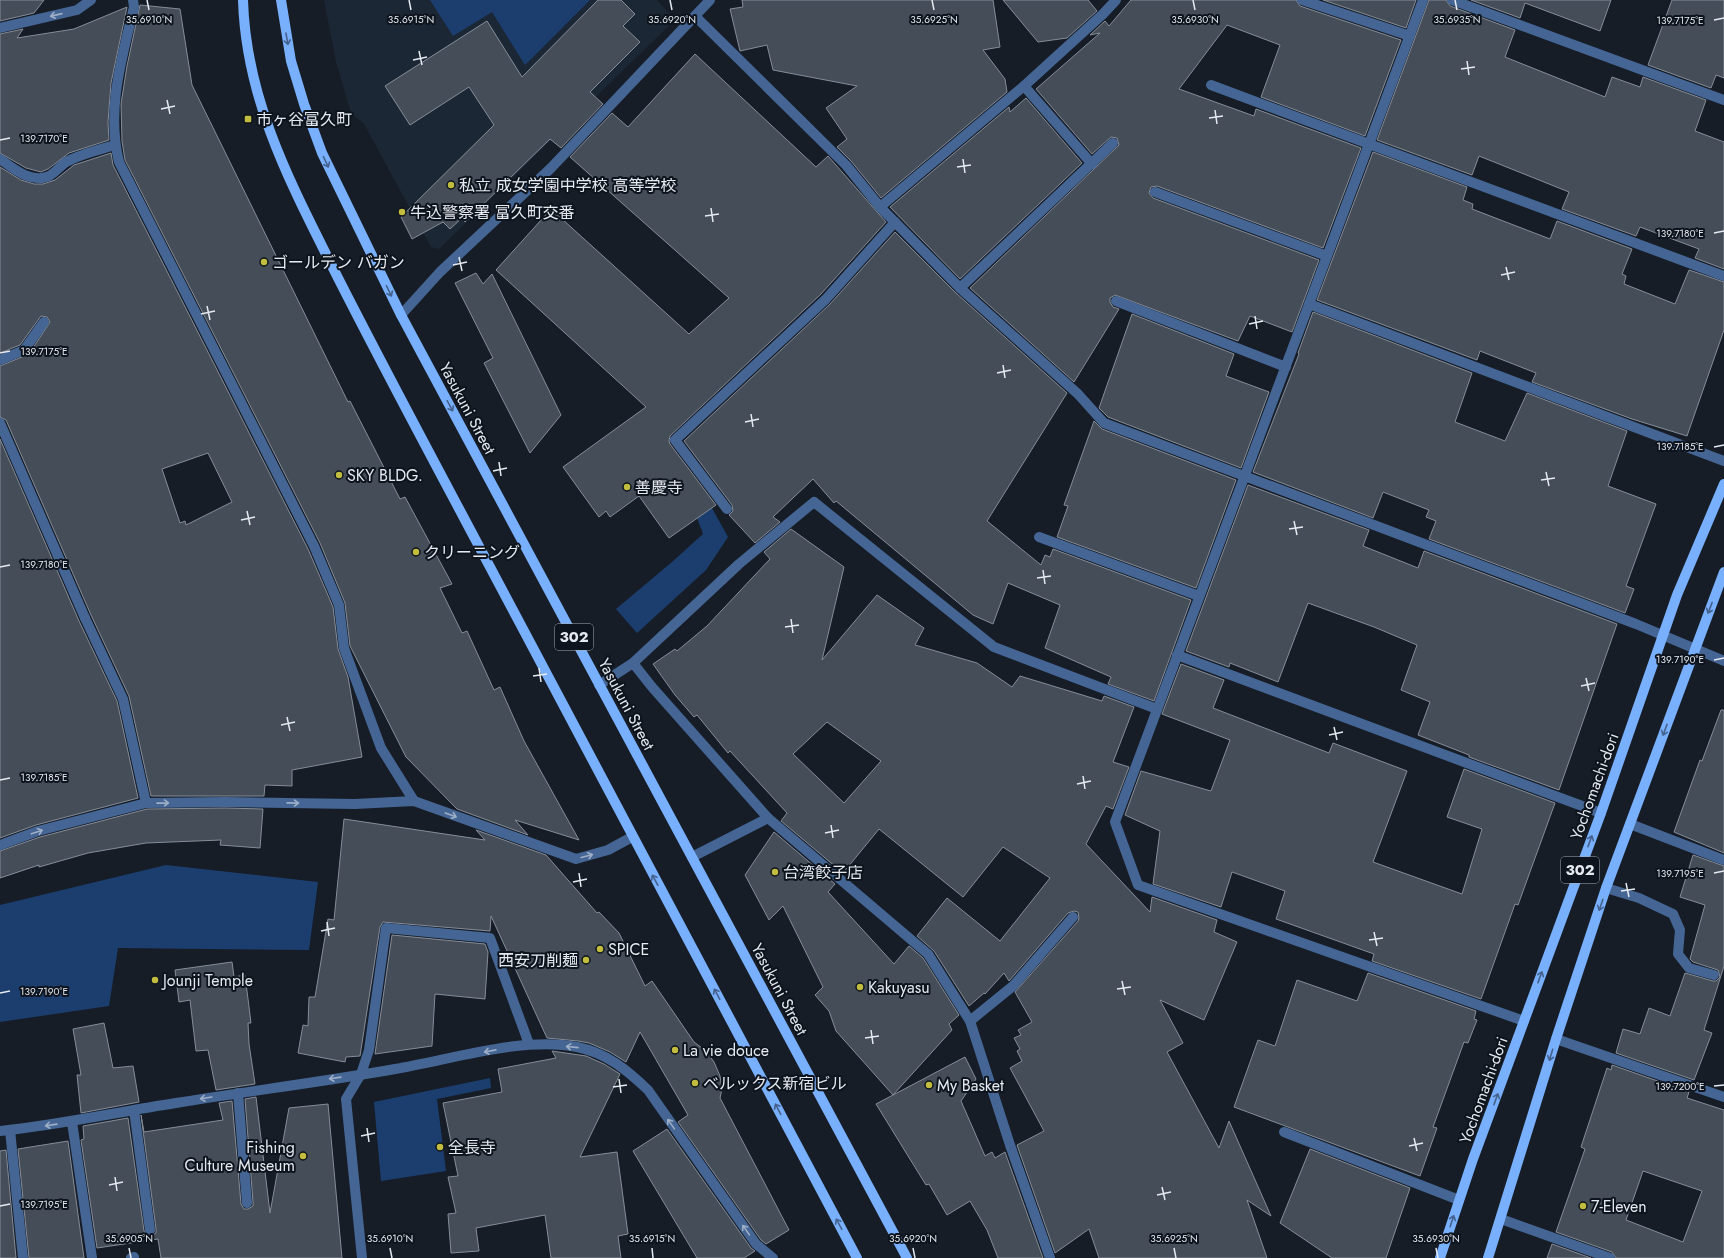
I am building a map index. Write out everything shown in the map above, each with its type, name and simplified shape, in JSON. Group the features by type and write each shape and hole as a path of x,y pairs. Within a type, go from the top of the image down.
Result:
{"main road":[{"name":"302","path":"242,0 243,16 252,69 265,121 286,173 371,343 632,837 857,1258"},
{"name":"Yasukuni Street","path":"281,0 291,61 304,104 322,153 401,315 907,1258"},
{"name":"Yochomachi-dori","path":"1440,1258 1459,1200 1524,1020 1601,813 1664,636 1677,594 1724,484"},
{"name":"302","path":"1488,1258 1556,1039 1606,888 1724,572"}],"street":[{"path":"0,28 77,10 91,0"},
{"path":"133,0 134,7 116,85 113,123 115,145 119,162 314,546 339,605 344,648 381,748 414,801"},
{"path":"401,315 440,272 551,168 710,0"},
{"path":"880,207 1024,86 1103,14 1116,0"},
{"path":"1302,0 1410,36"},
{"path":"1423,0 1115,822 1138,885 1524,1020"},
{"path":"1452,0 1724,100"},
{"path":"695,16 846,165 880,207 960,288 1078,394 1104,423 1664,636 1724,661"},
{"path":"1211,85 1724,276"},
{"path":"1024,86 1092,164"},
{"path":"960,288 1113,143"},
{"path":"0,159 24,175 37,179 50,176 64,163 81,155 115,145"},
{"path":"1155,192 1327,256"},
{"path":"727,509 675,440 826,299 895,222"},
{"path":"1116,302 1286,367"},
{"path":"1309,304 1724,461"},
{"path":"0,360 24,350 44,322"},
{"path":"0,424 84,618 123,699 146,803"},
{"path":"600,685 633,663 739,564 814,502 994,647 1157,709"},
{"path":"1039,537 1199,596"},
{"path":"1177,656 1601,813"},
{"path":"633,663 652,687 768,818 928,954 970,1021 1010,1145 1050,1258"},
{"path":"0,845 38,831 146,803 225,802 356,804 414,801 576,859 608,850 632,837"},
{"path":"692,857 768,818"},
{"path":"1630,824 1724,860"},
{"path":"1606,888 1639,898 1673,914 1680,930 1678,954 1689,968 1714,975"},
{"path":"970,1021 1013,986 1073,917"},
{"path":"362,1258 346,1099 361,1074 369,1050 386,928 490,938 529,1044"},
{"path":"1556,1039 1724,1097"},
{"path":"23,1258 5,1131 72,1122 134,1110 361,1074 529,1044 577,1047 604,1056 627,1070 648,1090 756,1244 773,1258"},
{"path":"238,1093 247,1203"},
{"path":"134,1110 150,1230"},
{"path":"72,1122 92,1258"},
{"path":"1284,1132 1459,1200"},
{"path":"1501,1219 1610,1258"}],"shaded area":[{"name":"私立 成女学園中学校 高等学校","path":"324,0 657,0 675,20 439,249 431,247 364,124 351,113 336,62"},
{"path":"430,0 590,0 525,65 492,12 453,36"},
{"path":"698,483 728,537 706,570 637,633 616,609 703,534 687,490"},
{"path":"166,865 318,882 309,950 118,948 109,1006 0,1022 0,905"},
{"path":"490,1078 491,1088 437,1099 446,1171 381,1181 374,1102"}],"building":[{"path":"0,0 44,0 34,13 0,21"},
{"path":"598,0 621,0 635,14 623,26 640,42 590,92 603,104 561,148 550,139 465,222 462,218 450,229 443,222 412,239 401,217 494,125 469,87 410,125 385,86 487,21 522,77"},
{"path":"742,0 993,0 1000,47 983,50 1005,79 1007,92 881,198 851,161 837,147 847,139 826,108 857,86 773,70 767,45 740,51 730,9 743,7"},
{"path":"1003,0 1088,0 1097,11 1067,38 1038,42"},
{"path":"1131,0 1296,0 1300,6 1401,40 1365,136 1261,97 1280,45 1227,25 1179,89 1254,116 1256,109 1361,148 1323,248 1157,186 1151,187 1149,193 1153,198 1319,260 1292,332 1250,316 1238,341 1115,295 1110,298 1110,302 1113,307 1119,309 1074,382 970,288 1119,145 1117,138 1111,137 1092,154 1036,89 1100,33 1090,35 1105,21 1109,26"},
{"path":"1323,0 1416,0 1406,28"},
{"path":"1429,0 1446,0 1450,6 1515,30 1505,57 1605,97 1612,77 1640,87 1643,77 1706,100 1695,131 1724,142 1724,269 1695,258 1699,249 1640,227 1636,236 1562,209 1569,192 1479,156 1472,175 1377,140"},
{"path":"1471,0 1611,0 1600,31 1525,3 1520,18"},
{"path":"1672,0 1724,0 1724,78 1716,75 1711,88 1648,65"},
{"path":"140,5 180,9 192,85 348,402 350,401 400,499 405,497 452,584 440,588 462,633 467,631 494,690 500,687 524,741 579,840 515,820 528,835 457,809 406,757 350,646 345,603 320,543 125,160 122,141 121,104 127,66"},
{"path":"127,7 111,83 108,122 109,140 69,153 48,169 41,172 26,168 0,153 0,34 23,29 17,38 74,29"},
{"path":"695,54 816,167 828,156 886,222 821,294 670,436 670,444 716,505 669,538 639,496 610,517 606,511 599,517 563,467 646,407 496,270 551,209 689,334 729,298 570,157 612,113 628,127"},
{"path":"1026,98 1082,163 960,279 890,207 1009,107 1010,112"},
{"path":"1373,152 1467,187 1463,200 1473,204 1472,209 1550,239 1557,221 1632,249 1622,274 1626,276 1624,284 1675,304 1689,270 1724,282 1724,330 1687,436 1632,419 1532,382 1536,373 1480,351 1477,360 1317,300"},
{"path":"111,153 113,165 308,549 333,607 338,649 348,677 362,757 292,770 292,786 265,785 264,796 151,796 129,696 91,615 6,420 0,417 0,366 29,354 50,322 47,317 41,316 20,345 0,353 0,167 21,180 34,184 43,184 55,180 74,165","holes":["208,453 232,502 186,525 185,521 180,523 162,469"]},
{"path":"895,232 956,293 1067,393 987,521 1041,565 1045,555 1050,557 1053,549 1191,600 1154,701 1108,684 1111,677 1045,648 1060,605 1008,583 993,624 973,615 836,501 834,503 813,479 773,517 780,522 755,543 729,515 733,511 732,505 684,441 830,304"},
{"path":"476,273 483,284 492,274 561,415 530,453 484,363 493,358 455,283"},
{"path":"1313,312 1472,373 1455,422 1505,441 1527,393 1627,431 1608,486 1656,504 1626,586 1634,589 1625,613 1429,539 1436,521 1426,517 1429,510 1383,492 1373,518 1253,472 1299,354 1298,353"},
{"path":"1132,314 1234,354 1226,376 1269,392 1241,468 1108,417 1099,408"},
{"path":"1094,421 1102,429 1236,480 1196,588 1057,537 1068,506 1064,505"},
{"path":"0,439 79,621 117,701 138,798 36,825 0,838"},
{"path":"1248,485 1369,530 1363,546 1418,568 1424,551 1617,624 1559,790 1469,757 1469,755 1418,735 1430,702 1401,690 1417,645 1374,627 1308,603 1278,682 1230,663 1229,667 1186,651"},
{"path":"791,529 844,567 822,660 877,595 924,628 915,645 977,663 1012,687 1020,676 1102,701 1104,696 1134,707 1113,762 1129,767 1113,809 1106,806 1086,844 1150,912 1152,897 1217,920 1214,932 1237,942 1204,1020 1160,1000 1183,1043 1167,1052 1219,1148 1229,1121 1271,1216 1247,1200 1267,1258 1099,1258 1089,1229 1055,1253 1017,1145 1044,1131 1010,1068 1022,1061 1017,1051 1020,1049 1014,1038 1021,1035 1018,1030 1032,1022 1015,992 1078,921 1078,912 1074,911 1068,913 1009,981 1004,973 985,994 984,993 969,1006 934,951 917,936 947,898 1000,941 1050,878 1003,847 963,897 879,829 843,873 781,821 787,813 730,751 728,753 697,715 694,717 675,695 653,664 675,649 677,651 707,626 770,559 764,552","holes":["827,722 881,761 844,803 793,754"]},
{"path":"1181,664 1224,680 1213,708 1329,753 1333,743 1407,771 1373,862 1462,894 1482,829 1447,817 1464,769 1555,803 1518,905 1515,904 1481,999 1372,961 1374,954 1276,919 1285,891 1232,872 1221,907 1153,884 1160,831 1125,815 1141,771 1211,791 1230,740 1162,714"},
{"path":"1721,710 1724,710 1724,853 1674,832 1700,760 1702,761"},
{"path":"147,809 263,809 260,848 220,845 221,840 146,843 88,853 39,867 39,865 0,878 0,851 40,837"},
{"path":"344,819 485,840 476,830 546,855 597,913 599,912 619,933 645,986 652,981 694,1042 706,1051 714,1062 720,1076 722,1089 720,1098 789,1230 766,1244 761,1240 678,1122 688,1115 640,1032 626,1062 610,1052 589,1043 547,1038 491,916 490,931 383,922 380,927 360,1056 346,1057 345,1062 298,1053 303,1025 308,1026 309,997 315,997 328,919 334,920"},
{"path":"774,832 835,884 828,892 894,964 909,946 923,958 959,1015 949,1024 952,1030 893,1095 836,1031 829,1011 815,995 823,987 783,906 769,920 745,875"},
{"path":"1693,855 1724,866 1724,966 1704,1030 1712,1033 1694,1080 1616,1053 1623,1029 1640,1034 1649,1008 1670,1016 1685,973 1713,981 1716,981 1720,977 1718,970 1693,962 1690,959 1705,905 1680,897"},
{"path":"392,935 485,944 488,952 485,999 435,994 432,1046 375,1054"},
{"path":"232,962 234,977 245,975 251,1023 248,1023 249,1044 255,1084 216,1090 208,1050 196,1051 190,1000 179,1002 175,970"},
{"path":"1368,973 1476,1011 1474,1019 1477,1020 1468,1043 1464,1042 1433,1127 1437,1128 1420,1176 1234,1107 1258,1040 1275,1046 1297,980 1357,1001"},
{"path":"104,1023 113,1068 133,1066 139,1102 81,1113 77,1075 81,1075 73,1029"},
{"path":"552,1051 586,1056 604,1064 620,1074 580,1157 617,1152 628,1234 618,1236 621,1258 551,1258 545,1215 476,1228 479,1251 451,1253 448,1214 456,1213 448,1177 458,1176 443,1103 502,1092 498,1069 556,1058"},
{"path":"965,1057 976,1079 961,1101 985,1156 992,1152 995,1158 1005,1152 1043,1258 998,1258 987,1230 970,1201 947,1215 929,1184 926,1185 876,1104"},
{"path":"1612,1065 1689,1092 1687,1098 1724,1110 1724,1258 1616,1258 1612,1252 1556,1232 1585,1149 1581,1147 1607,1068 1611,1070","holes":["1643,1171 1702,1191 1683,1242 1626,1220"]},
{"path":"256,1097 270,1213 289,1108 328,1104 342,1258 161,1258 158,1239 97,1248 81,1140 84,1139 83,1126 128,1118 144,1231 147,1236 151,1236 156,1233 156,1229 141,1115 144,1132 223,1120 219,1103 232,1101 241,1204 244,1209 248,1209 253,1206 253,1202 245,1099"},
{"path":"667,1129 751,1248 755,1251 744,1258 697,1258 633,1151"},
{"path":"68,1141 84,1258 29,1258 18,1149"},
{"path":"1310,1149 1410,1188 1386,1258 1332,1258 1280,1223"},
{"path":"6,1150 16,1258 0,1258 0,1151"},
{"path":"1552,1244 1591,1258 1547,1258"}],"place":[{"name":"市ヶ谷富久町","path":"248,119"},
{"name":"私立 成女学園中学校 高等学校","path":"451,185"},
{"name":"牛込警察署 富久町交番","path":"402,212"},
{"name":"ゴールデン バガン","path":"264,262"},
{"name":"SKY BLDG.","path":"339,475"},
{"name":"善慶寺","path":"627,487"},
{"name":"クリーニング","path":"416,552"},
{"name":"台湾餃子店","path":"775,872"},
{"name":"SPICE","path":"600,949"},
{"name":"西安刀削麺","path":"586,960"},
{"name":"Jounji Temple","path":"155,980"},
{"name":"Kakuyasu","path":"860,987"},
{"name":"La vie douce","path":"675,1050"},
{"name":"ベルックス新宿ビル","path":"695,1083"},
{"name":"My Basket","path":"929,1085"},
{"name":"全長寺","path":"440,1147"},
{"name":"Fishing Culture Museum","path":"303,1156"},
{"name":"7-Eleven","path":"1583,1206"}]}
